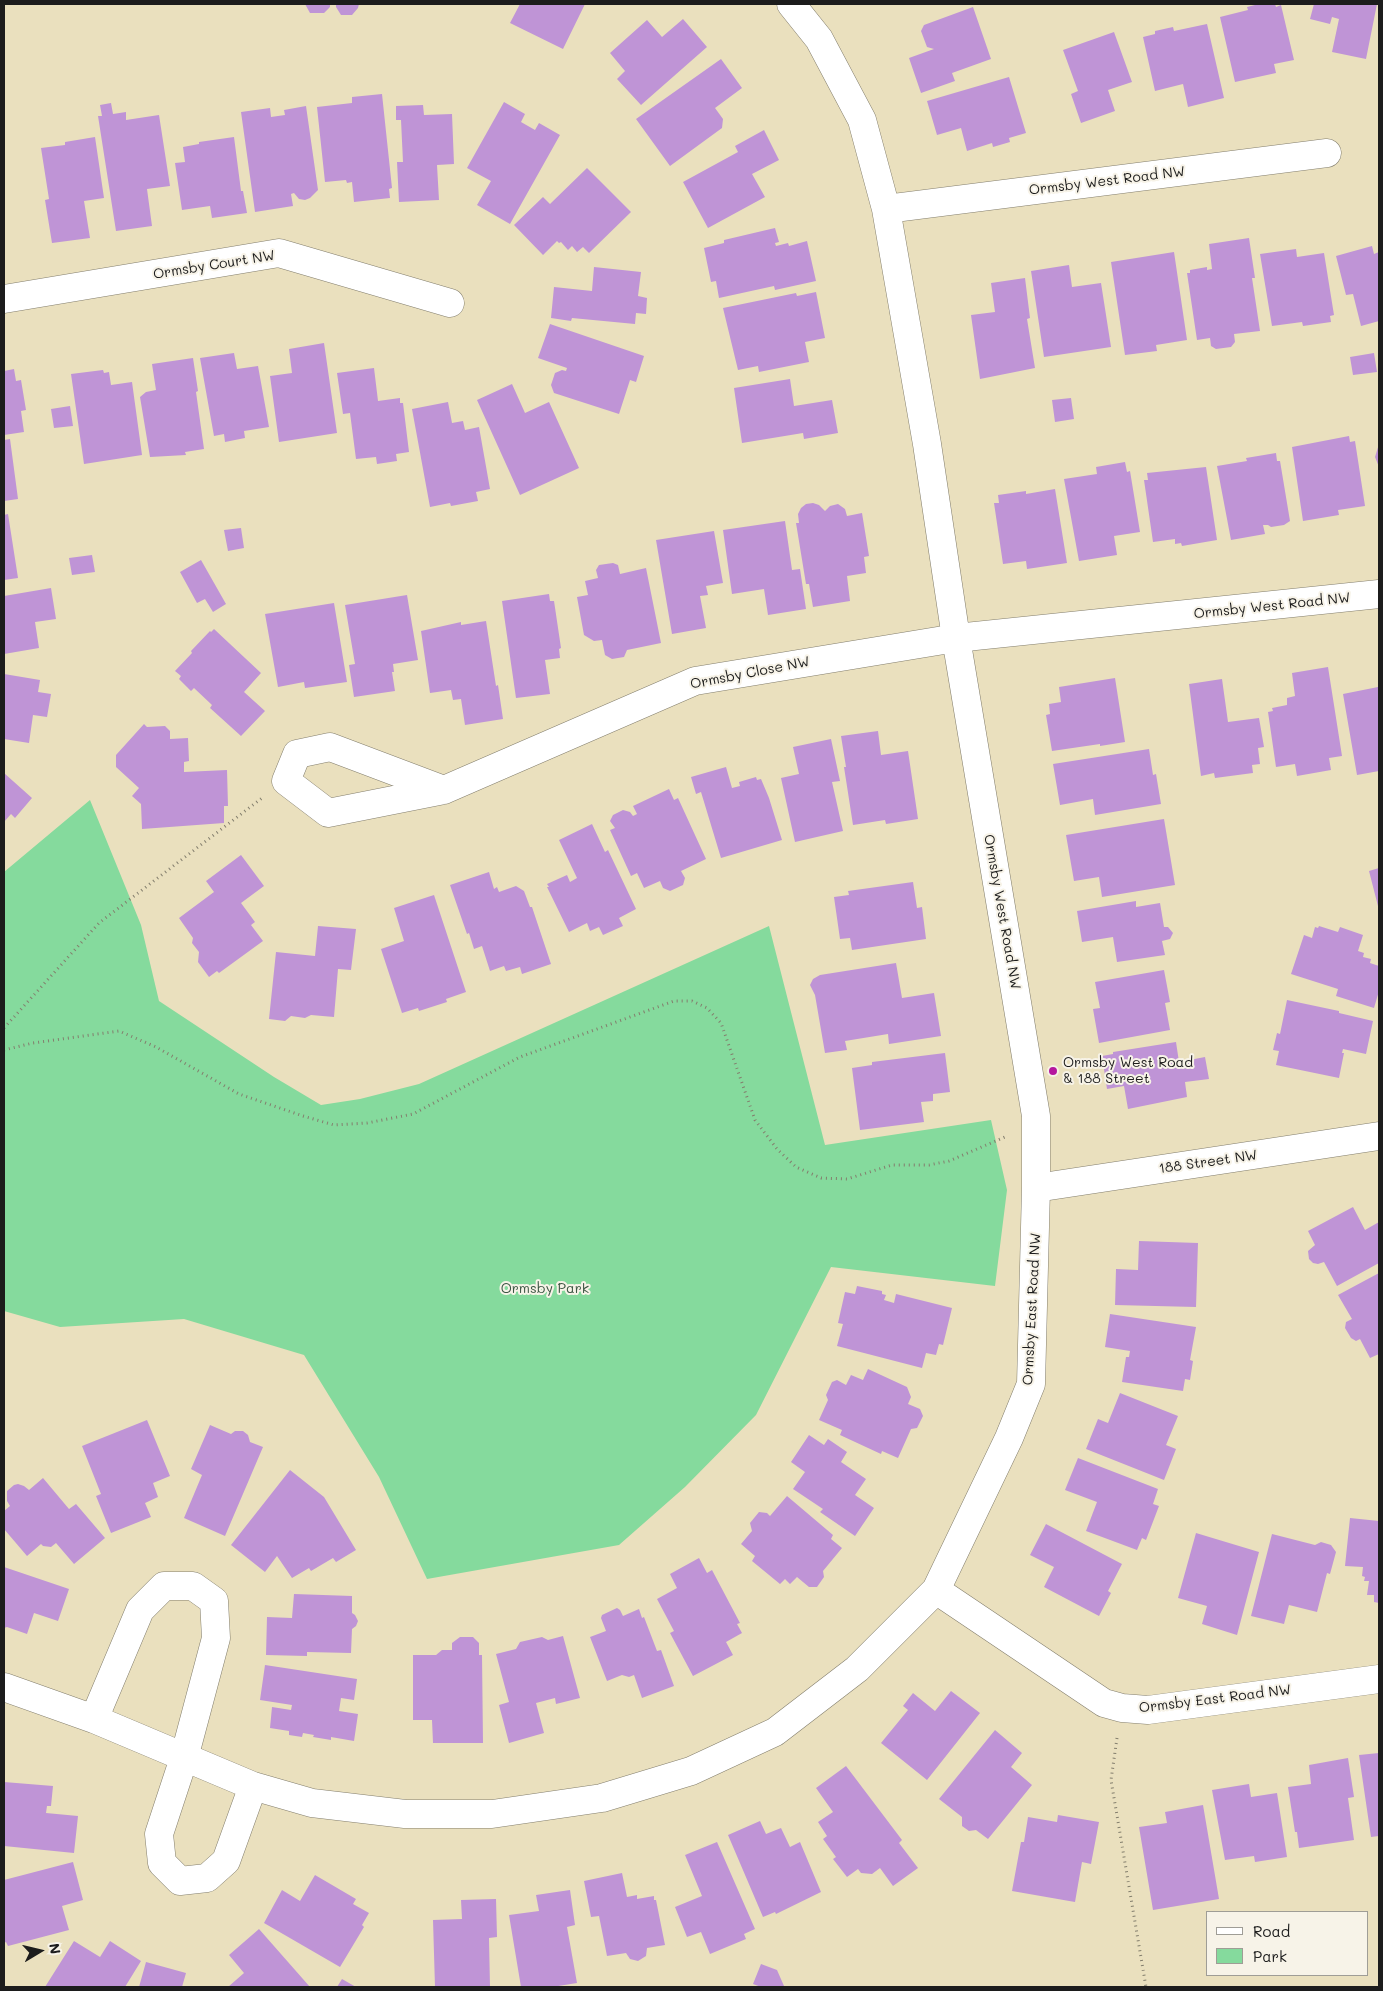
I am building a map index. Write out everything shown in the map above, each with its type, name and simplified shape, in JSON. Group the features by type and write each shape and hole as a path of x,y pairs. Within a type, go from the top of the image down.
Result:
{"street":[{"name":"Ormsby West Road NW","path":"791,4 819,39 862,120 886,209 1036,1116 1036,1188"},
{"name":"Ormsby West Road NW","path":"886,209 1328,153"},
{"name":"Ormsby Court NW","path":"4,299 279,253 450,302"},
{"name":"Ormsby West Road NW","path":"956,638 1379,594"},
{"name":"Ormsby Close NW","path":"444,790 330,747 297,754 286,781 328,813 444,790 695,680 956,638"},
{"name":"188 Street NW","path":"1036,1188 1379,1136"},
{"name":"Ormsby East Road NW","path":"4,1687 94,1719 253,1786 312,1803 405,1814 492,1814 602,1798 691,1771 775,1732 857,1669 936,1590 1009,1438 1031,1384 1036,1188"},
{"path":"94,1719 140,1610 164,1586 193,1586 214,1601 216,1638 184,1758 159,1834 162,1863 180,1881 207,1878 226,1861 253,1786"},
{"name":"Ormsby East Road NW","path":"936,1590 1104,1703 1122,1708 1148,1710 1379,1679"}],"path":[{"path":"4,1028 99,923 263,798"},
{"path":"4,1050 34,1043 119,1031 156,1046 239,1094 334,1125 367,1123 413,1114 520,1057 674,1001 692,1001 707,1008 721,1024 755,1120 777,1149 796,1166 821,1178 847,1179 892,1165 929,1165 949,1161 1004,1138"},
{"path":"1122,1708 1111,1780 1146,1987"}],"green space":[{"name":"Ormsby Park","path":"90,800 141,925 159,1001 274,1077 321,1105 360,1099 419,1084 769,926 825,1145 991,1120 1007,1190 995,1286 831,1267 756,1415 685,1487 619,1545 427,1579 379,1477 304,1355 184,1319 60,1327 4,1311 4,872"}],"building":[{"path":"305,4 330,4 330,7 324,13 310,13"},
{"path":"336,4 359,4 352,15 341,15"},
{"path":"520,4 585,4 563,49 510,23"},
{"path":"1259,4 1275,4 1276,7 1281,5 1294,60 1274,64 1276,73 1235,82 1220,17 1248,10 1247,7"},
{"path":"1314,4 1377,4 1366,59 1332,52 1339,19 1332,17 1330,24 1310,19"},
{"path":"973,7 991,59 952,73 955,81 921,93 909,58 934,49 927,47 921,31 924,25"},
{"path":"683,19 707,47 641,105 617,79 625,71 610,53 647,20 662,37"},
{"path":"1207,24 1224,98 1188,107 1183,84 1155,91 1143,37 1155,34 1155,31 1173,27 1174,31"},
{"path":"1114,32 1132,82 1108,90 1115,111 1081,123 1071,94 1078,91 1063,50"},
{"path":"721,59 742,88 715,108 723,119 722,128 670,166 636,119"},
{"path":"1009,77 1026,133 1009,138 1010,142 993,147 992,143 967,151 961,128 937,135 927,101"},
{"path":"382,94 392,188 389,189 390,198 354,202 352,182 347,183 346,180 325,182 317,107 352,103 352,97"},
{"path":"504,102 525,114 521,122 535,130 539,123 560,135 510,224 477,205 491,181 467,168"},
{"path":"111,103 113,114 126,112 126,120 159,115 170,186 147,189 152,226 116,231 98,116 102,116 100,105"},
{"path":"423,105 424,115 452,114 454,164 437,165 439,200 399,202 397,162 403,162 401,120 396,120 396,106"},
{"path":"306,106 318,190 305,200 299,199 294,193 291,194 293,206 255,212 241,112 270,108 271,117 285,115 284,110"},
{"path":"764,130 779,160 752,174 765,197 708,228 683,182 738,152 735,146"},
{"path":"95,137 104,198 84,201 90,238 52,243 45,200 49,199 41,148 65,145 65,142"},
{"path":"234,137 241,191 243,191 247,213 212,218 210,206 182,210 175,163 185,162 183,147 199,144 199,142"},
{"path":"587,168 631,212 589,253 583,247 577,252 572,246 568,250 561,242 557,241 543,255 514,225 543,197 550,204"},
{"path":"775,228 779,242 775,243 776,246 788,243 789,246 807,241 816,281 775,290 774,286 719,298 716,281 711,282 704,248 724,243 724,240"},
{"path":"1249,238 1255,278 1252,278 1260,331 1234,334 1235,342 1231,347 1216,349 1211,346 1210,338 1197,340 1187,273 1190,273 1190,270 1207,267 1207,270 1212,269 1209,244"},
{"path":"1372,246 1374,254 1379,252 1379,321 1361,326 1353,294 1346,295 1336,256"},
{"path":"1296,249 1297,257 1324,253 1334,315 1330,316 1331,322 1303,326 1302,322 1272,326 1260,254"},
{"path":"1174,252 1187,340 1156,345 1157,351 1125,355 1111,262"},
{"path":"1069,265 1072,287 1101,283 1111,347 1044,357 1031,271"},
{"path":"594,267 641,272 638,296 647,298 646,314 636,313 635,324 572,318 571,321 551,318 554,287 592,291"},
{"path":"1025,278 1030,318 1027,319 1035,368 980,379 971,315 995,312 991,283"},
{"path":"816,292 825,338 805,342 809,362 759,372 758,366 738,370 723,308 796,293 797,296"},
{"path":"550,324 644,356 636,382 630,380 619,414 554,393 551,385 555,373 562,370 566,371 567,368 538,358"},
{"path":"324,343 337,433 279,442 270,376 292,373 289,349"},
{"path":"234,353 237,369 258,366 269,427 244,431 245,438 225,442 224,434 214,436 200,358"},
{"path":"1374,353 1377,372 1353,375 1350,357"},
{"path":"193,358 204,449 185,452 186,455 150,457 140,397 146,392 156,390 152,364"},
{"path":"374,368 378,401 400,398 400,403 403,403 409,452 396,454 397,461 377,464 376,457 356,459 350,413 343,414 337,373"},
{"path":"14,369 16,381 21,380 26,410 21,411 24,432 4,435 4,371"},
{"path":"103,370 104,373 109,372 111,385 132,382 142,455 84,464 71,374"},
{"path":"790,379 794,406 832,400 838,433 804,439 803,433 742,443 734,388"},
{"path":"512,384 525,413 549,402 579,468 520,495 477,400"},
{"path":"1071,398 1074,419 1055,422 1052,400"},
{"path":"448,402 452,423 463,421 465,430 479,427 490,489 476,492 478,501 451,506 450,503 430,507 412,409"},
{"path":"70,406 73,426 54,428 51,409"},
{"path":"1349,436 1350,442 1355,441 1365,506 1338,510 1339,515 1303,521 1292,447"},
{"path":"10,439 18,499 4,501 4,440"},
{"path":"1379,444 1379,467 1375,457"},
{"path":"1276,453 1277,461 1280,461 1290,521 1284,525 1271,527 1263,525 1265,534 1231,540 1217,466 1247,461 1246,458"},
{"path":"1125,462 1127,472 1130,471 1140,532 1114,536 1117,555 1079,561 1064,479 1097,474 1096,467"},
{"path":"1206,467 1217,540 1182,546 1181,543 1175,544 1175,539 1153,542 1144,480 1148,480 1147,473"},
{"path":"1055,489 1067,563 1027,569 1026,561 1003,564 994,503 999,503 998,495 1026,491 1026,494"},
{"path":"813,503 819,505 825,511 830,506 838,504 845,509 847,516 862,513 869,556 864,557 866,573 847,576 850,601 813,607 809,584 806,584 796,523 799,523 798,514 801,508 806,504"},
{"path":"8,514 18,578 4,580 4,515"},
{"path":"785,521 792,570 800,569 806,609 768,615 764,589 732,594 723,530"},
{"path":"241,528 244,548 228,551 224,530"},
{"path":"714,531 723,583 706,586 708,595 700,596 706,628 672,634 656,540"},
{"path":"92,555 95,572 72,575 69,558"},
{"path":"201,560 226,604 213,612 205,599 197,603 180,572"},
{"path":"613,563 618,565 620,574 646,568 661,643 627,650 624,657 612,659 605,655 602,640 594,641 584,635 577,597 588,595 585,581 598,578 596,570 599,565"},
{"path":"51,588 56,619 35,622 39,648 4,654 4,596"},
{"path":"549,594 550,601 554,601 561,648 559,649 560,658 545,660 550,694 516,698 502,601"},
{"path":"407,595 418,660 393,664 394,672 392,672 395,691 354,697 349,665 355,664 345,605"},
{"path":"334,603 347,682 305,688 304,682 278,687 265,614"},
{"path":"486,621 503,719 465,725 461,699 453,700 451,690 430,693 421,631 461,622 461,625"},
{"path":"214,629 261,673 244,692 265,711 241,736 210,708 212,705 194,688 191,691 179,679 181,676 175,671 192,653 191,651"},
{"path":"1328,667 1342,756 1329,758 1331,770 1297,776 1295,764 1276,767 1268,712 1273,711 1272,708 1287,705 1287,698 1295,696 1292,673"},
{"path":"4,674 40,680 38,692 51,694 47,717 33,715 29,743 4,739"},
{"path":"1115,678 1125,742 1052,751 1046,715 1050,714 1049,704 1061,702 1059,687"},
{"path":"1222,679 1228,722 1259,718 1264,747 1258,748 1260,764 1252,765 1253,773 1215,778 1214,773 1201,776 1189,684"},
{"path":"1378,687 1379,771 1357,775 1343,694"},
{"path":"144,724 147,727 165,726 170,731 170,739 188,738 189,761 184,762 184,772 227,770 228,806 224,806 224,823 142,829 141,804 132,796 139,788 116,767 116,755"},
{"path":"878,731 881,755 908,751 918,819 886,824 885,820 853,825 841,736"},
{"path":"831,739 840,781 832,782 843,831 795,842 781,778 799,774 793,747"},
{"path":"1149,749 1153,775 1156,774 1161,804 1095,815 1093,799 1060,805 1053,764"},
{"path":"726,767 732,788 740,786 739,782 756,777 757,780 761,779 782,840 721,858 701,792 696,794 691,777"},
{"path":"4,773 32,798 15,818 11,814 4,822"},
{"path":"669,789 674,800 678,798 706,859 681,871 685,878 683,885 670,891 663,888 660,881 644,888 637,873 631,876 610,830 615,828 610,821 613,815 623,810 630,812 633,816 637,814 633,806"},
{"path":"1164,819 1175,885 1102,897 1099,877 1074,881 1066,835"},
{"path":"592,824 605,852 608,850 636,909 619,918 623,926 603,935 599,927 590,931 587,923 569,932 547,887 549,887 547,884 567,875 570,882 577,878 559,840"},
{"path":"241,855 264,886 241,903 255,922 251,925 263,941 219,973 217,971 209,977 198,962 199,952 192,943 193,938 179,918 214,892 206,881"},
{"path":"1379,868 1379,910 1369,871"},
{"path":"489,872 494,889 497,887 499,892 516,886 524,891 530,907 532,907 551,964 522,974 520,967 506,971 504,966 490,971 482,946 474,949 450,885"},
{"path":"913,882 917,908 922,907 926,939 852,950 850,938 840,939 834,897 849,895 848,891"},
{"path":"434,895 466,992 446,999 447,1002 419,1011 418,1008 402,1013 381,949 404,941 394,908"},
{"path":"1136,901 1136,907 1160,903 1164,927 1168,927 1173,933 1170,939 1162,941 1165,955 1117,962 1113,937 1082,942 1077,911"},
{"path":"318,926 356,929 351,970 338,969 334,1017 311,1015 305,1018 291,1016 285,1021 269,1019 276,952 315,956"},
{"path":"1319,926 1338,932 1340,927 1363,935 1358,951 1364,953 1363,957 1371,959 1370,963 1379,966 1379,991 1374,1008 1336,996 1338,989 1291,974 1304,935 1312,938 1315,927 1318,928"},
{"path":"896,963 902,998 934,993 941,1036 889,1044 888,1034 845,1041 847,1050 825,1053 815,995 810,985 813,979 820,975"},
{"path":"1164,970 1170,1002 1165,1003 1170,1030 1099,1043 1093,1009 1100,1008 1095,982"},
{"path":"1287,1000 1339,1011 1339,1013 1373,1021 1366,1054 1343,1049 1342,1053 1344,1053 1339,1078 1276,1065 1279,1051 1273,1050 1277,1033 1280,1034"},
{"path":"1176,1042 1179,1062 1205,1057 1209,1079 1185,1082 1187,1097 1128,1109 1124,1086 1107,1089 1102,1056 1113,1054 1113,1052"},
{"path":"945,1053 950,1092 933,1094 933,1101 921,1102 924,1122 860,1130 852,1068 872,1065 872,1062"},
{"path":"1353,1207 1365,1230 1379,1222 1379,1263 1337,1286 1324,1262 1313,1263 1309,1259 1308,1251 1315,1245 1308,1231"},
{"path":"1139,1241 1198,1243 1196,1307 1115,1305 1116,1269 1138,1270"},
{"path":"1379,1273 1379,1354 1370,1358 1360,1339 1356,1341 1351,1338 1345,1328 1346,1322 1352,1319 1338,1295"},
{"path":"857,1286 882,1291 882,1294 886,1295 884,1300 894,1303 896,1294 952,1308 943,1345 939,1344 936,1355 926,1353 922,1368 837,1346 843,1324 838,1323 845,1292 855,1294"},
{"path":"1110,1314 1196,1327 1190,1360 1193,1361 1190,1380 1185,1379 1183,1391 1122,1382 1126,1357 1129,1357 1130,1351 1105,1347"},
{"path":"868,1369 907,1387 911,1397 908,1404 920,1409 923,1416 917,1428 911,1429 898,1458 882,1451 881,1454 840,1435 842,1430 819,1420 828,1400 826,1395 832,1382 837,1380 846,1385 851,1375 863,1380"},
{"path":"1120,1393 1178,1416 1166,1445 1176,1449 1164,1480 1086,1449 1098,1419 1108,1423"},
{"path":"147,1420 170,1476 153,1483 158,1497 145,1503 151,1517 111,1533 96,1496 101,1494 82,1446"},
{"path":"210,1425 231,1434 235,1431 243,1431 248,1435 250,1442 263,1447 225,1536 184,1518 202,1475 191,1469"},
{"path":"809,1435 824,1445 828,1439 847,1452 841,1462 866,1479 855,1495 874,1508 855,1536 820,1512 823,1509 793,1489 805,1472 791,1462"},
{"path":"1078,1458 1158,1489 1153,1504 1159,1506 1146,1540 1142,1538 1137,1550 1086,1531 1097,1502 1065,1490"},
{"path":"290,1470 324,1497 356,1550 336,1562 333,1558 311,1571 309,1568 292,1578 277,1556 265,1572 231,1545"},
{"path":"43,1478 69,1509 76,1504 105,1538 74,1564 56,1543 51,1547 41,1544 27,1556 4,1529 4,1511 10,1506 7,1501 7,1491 18,1484 29,1490"},
{"path":"787,1496 833,1535 831,1539 842,1548 823,1571 824,1577 817,1587 809,1587 797,1577 790,1584 785,1579 780,1584 752,1561 755,1556 741,1544 752,1531 750,1523 759,1512 767,1513 770,1516"},
{"path":"1350,1518 1379,1521 1379,1603 1374,1602 1374,1595 1367,1595 1369,1581 1364,1581 1365,1577 1362,1576 1363,1567 1345,1566"},
{"path":"1046,1524 1122,1564 1108,1591 1111,1593 1099,1616 1044,1587 1054,1567 1030,1555"},
{"path":"1196,1533 1259,1552 1237,1635 1202,1624 1207,1606 1178,1598"},
{"path":"1272,1534 1315,1545 1321,1542 1331,1545 1336,1552 1330,1574 1327,1573 1317,1612 1289,1605 1284,1624 1251,1616"},
{"path":"699,1558 707,1573 712,1570 740,1623 737,1624 742,1633 726,1642 733,1655 693,1676 670,1633 674,1631 657,1599 677,1588 670,1574"},
{"path":"4,1567 69,1589 58,1621 34,1613 27,1634 7,1627 4,1628"},
{"path":"294,1594 352,1596 352,1613 358,1621 352,1629 351,1653 307,1652 307,1656 266,1655 267,1617 292,1618"},
{"path":"617,1608 623,1616 639,1609 657,1651 661,1650 674,1686 642,1698 634,1675 629,1677 622,1675 607,1681 590,1637 606,1631 601,1618 602,1615"},
{"path":"563,1636 580,1698 556,1704 555,1698 536,1703 544,1733 509,1743 499,1705 509,1702 496,1654 516,1649 520,1642 542,1637 548,1640"},
{"path":"460,1637 473,1637 479,1643 479,1655 482,1655 483,1743 433,1743 432,1720 413,1720 413,1655 436,1655 442,1650 452,1650 452,1643"},
{"path":"265,1665 357,1679 354,1700 341,1698 339,1711 358,1714 354,1741 331,1737 331,1740 303,1733 302,1737 289,1735 289,1731 270,1728 272,1707 291,1710 292,1705 260,1700"},
{"path":"951,1691 980,1713 927,1780 881,1743 908,1710 903,1706 913,1693 935,1711"},
{"path":"995,1730 1022,1753 1011,1767 1032,1785 988,1839 976,1830 969,1831 962,1826 962,1817 939,1799"},
{"path":"1379,1753 1379,1836 1371,1837 1359,1755"},
{"path":"1348,1758 1354,1797 1348,1798 1354,1840 1299,1848 1288,1787 1311,1784 1309,1765"},
{"path":"846,1766 902,1840 899,1843 918,1868 893,1886 880,1868 872,1874 861,1873 858,1869 847,1877 833,1859 836,1857 823,1839 827,1836 818,1822 833,1812 816,1788"},
{"path":"4,1782 53,1786 51,1806 47,1806 46,1813 78,1816 74,1853 4,1846"},
{"path":"1249,1784 1251,1797 1277,1793 1287,1857 1255,1862 1254,1856 1225,1860 1212,1790"},
{"path":"1203,1805 1219,1899 1153,1910 1139,1827 1167,1823 1165,1812"},
{"path":"1058,1815 1099,1822 1091,1864 1082,1862 1075,1902 1012,1891 1021,1842 1024,1842 1028,1817 1057,1822"},
{"path":"760,1821 766,1834 781,1828 790,1847 800,1842 821,1892 776,1914 775,1912 763,1917 728,1835"},
{"path":"717,1842 755,1929 744,1934 746,1939 710,1954 701,1932 687,1937 675,1907 702,1896 685,1855"},
{"path":"73,1862 83,1900 62,1906 69,1930 8,1946 6,1942 4,1943 4,1880"},
{"path":"622,1873 627,1897 637,1895 637,1899 654,1896 665,1945 647,1948 646,1956 638,1961 630,1959 626,1953 607,1956 599,1916 591,1917 584,1881"},
{"path":"315,1875 356,1899 353,1904 369,1913 362,1925 364,1927 340,1967 264,1923 282,1890 300,1901"},
{"path":"570,1890 575,1925 567,1927 577,1983 552,1987 521,1987 509,1915 539,1911 536,1895"},
{"path":"496,1899 497,1937 489,1938 490,1987 435,1987 433,1920 462,1919 461,1900"},
{"path":"259,1929 310,1987 228,1987 244,1973 229,1955"},
{"path":"74,1941 100,1957 110,1941 141,1961 125,1987 45,1987"},
{"path":"146,1962 186,1973 182,1987 139,1987"},
{"path":"761,1964 777,1970 784,1986 761,1987 753,1984"},
{"path":"342,1979 356,1987 337,1987"}],"place":[{"name":"Ormsby West Road & 188 Street","path":"1053,1071"}]}
